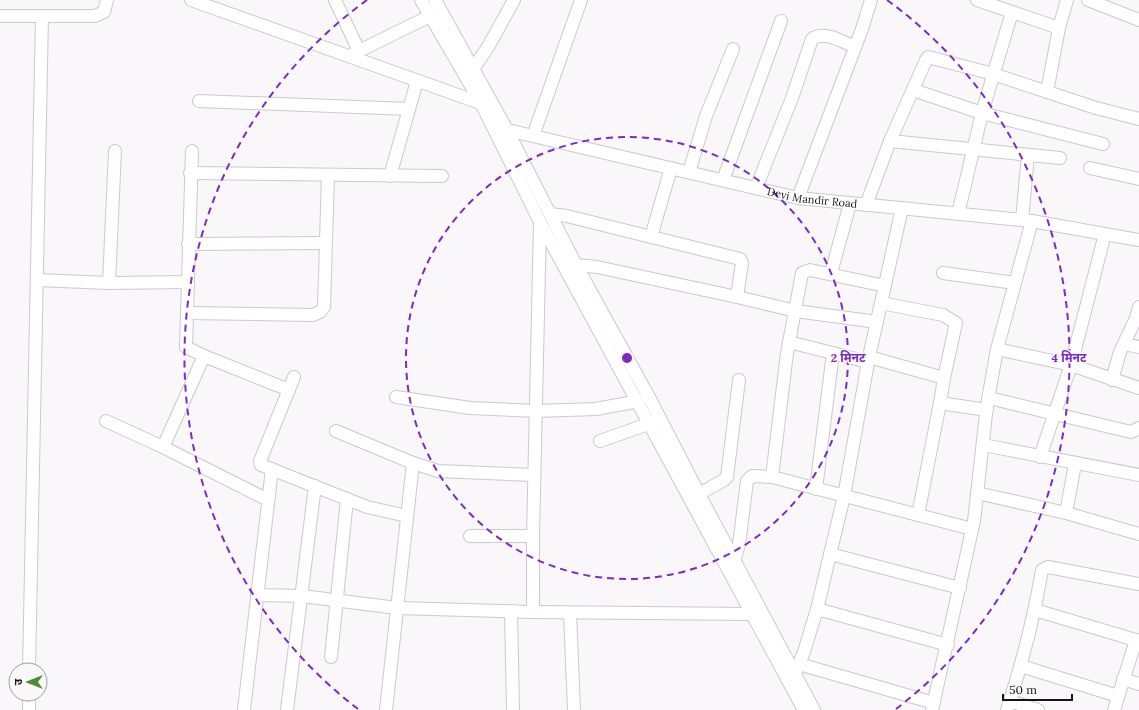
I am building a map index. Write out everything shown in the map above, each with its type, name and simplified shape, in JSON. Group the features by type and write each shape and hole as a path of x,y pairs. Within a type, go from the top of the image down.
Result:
{"street":[{"path":"0,16 101,15 106,6 107,0"},
{"path":"191,0 354,54 417,80 494,108"},
{"path":"335,0 354,54"},
{"path":"422,0 481,103 491,127 545,218 576,265 656,422 730,573 804,710"},
{"path":"435,0 507,130 545,218 638,401 656,422 699,494 735,561 797,668 814,710"},
{"path":"473,69 488,47 514,0"},
{"path":"533,136 581,0"},
{"path":"798,198 855,47 871,0"},
{"path":"977,0 1059,28"},
{"path":"1047,92 1059,28 1067,0"},
{"path":"1088,0 1108,4 1139,20"},
{"path":"958,214 972,150 1012,12"},
{"path":"29,662 42,16"},
{"path":"354,54 430,16"},
{"path":"723,180 781,21"},
{"path":"756,188 792,98 812,39 817,35 824,35 855,47"},
{"path":"689,172 706,116 733,49"},
{"path":"866,205 890,141 928,58 993,74 1096,108 1139,119"},
{"path":"390,176 417,80"},
{"path":"913,90 982,113 1103,144"},
{"path":"199,101 409,109"},
{"name":"Devi Mandir Road","path":"491,127 798,198 1027,221 1139,240"},
{"path":"890,141 1060,158"},
{"path":"109,283 115,151"},
{"path":"192,152 190,173 186,347 204,356 289,390"},
{"path":"797,668 933,707 972,529 987,410 997,349 1015,283 1027,221 1028,155"},
{"path":"651,237 671,168"},
{"path":"1090,168 1139,179"},
{"path":"190,173 442,176"},
{"path":"187,313 313,315 320,312 324,307 328,175"},
{"path":"831,273 850,204"},
{"path":"797,668 816,609 844,496 868,360 902,208"},
{"path":"545,218 567,216 740,259 742,263 737,297"},
{"path":"533,612 532,536 545,218"},
{"path":"1040,457 1071,365 1105,234"},
{"path":"188,244 325,243"},
{"path":"576,265 598,267 796,311 877,322"},
{"path":"772,477 789,342 802,273 810,270 831,273 884,286"},
{"path":"943,273 1015,283"},
{"path":"37,280 109,283 188,282"},
{"path":"881,303 943,315 956,323 918,515"},
{"path":"1112,380 1124,344 1138,315"},
{"path":"789,342 944,378"},
{"path":"1124,344 1139,347"},
{"path":"997,349 1071,365 1139,388"},
{"path":"816,488 833,353"},
{"path":"163,446 204,356"},
{"path":"294,376 260,461 261,465 367,507 407,516"},
{"path":"699,494 727,477 738,380"},
{"path":"396,397 470,408 536,411 596,409 638,401"},
{"path":"989,398 1131,432 1139,428"},
{"path":"940,404 987,410"},
{"path":"106,420 163,446 268,500"},
{"path":"600,441 656,422"},
{"path":"336,431 413,463 438,471 534,475"},
{"path":"983,446 1139,476"},
{"path":"386,710 413,463"},
{"path":"1066,513 1075,464"},
{"path":"244,710 272,469"},
{"path":"730,573 739,545 747,481 752,476 772,477 972,529"},
{"path":"287,710 315,486"},
{"path":"977,494 1066,513 1139,534"},
{"path":"331,657 347,499"},
{"path":"470,536 532,536"},
{"path":"830,554 960,588"},
{"path":"1038,710 1008,706 1021,666 1035,610 1042,570 1045,567 1081,572 1139,584"},
{"path":"257,595 302,596 337,602 397,608 570,613 752,614"},
{"path":"816,609 948,644"},
{"path":"1035,610 1137,641 1114,710"},
{"path":"511,611 513,710"},
{"path":"570,613 574,710"},
{"path":"1021,666 1118,696"},
{"path":"1124,679 1139,684"}]}
